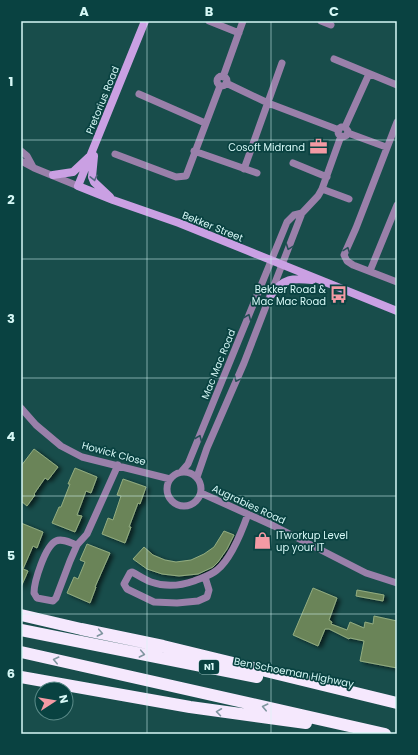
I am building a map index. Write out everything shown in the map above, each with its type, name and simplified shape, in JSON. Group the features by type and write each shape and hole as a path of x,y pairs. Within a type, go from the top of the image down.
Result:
{"highway":[{"path":"21,616 163,646 397,704"},
{"name":"Ben Schoeman Highway","path":"21,630 397,704"},
{"path":"21,652 384,734"},
{"path":"24,677 190,708 384,734"}],"street":[{"name":"Pretorius Road","path":"78,186 145,21"},
{"path":"210,21 238,33"},
{"path":"115,154 176,177 186,176 194,151 223,82 243,21"},
{"path":"321,21 331,25"},
{"path":"334,59 397,85"},
{"path":"244,169 282,63"},
{"path":"197,477 207,448 244,364 302,213 318,196 322,189 343,132 368,74"},
{"path":"223,82 343,132 386,147"},
{"path":"139,94 206,123"},
{"path":"397,122 344,255 345,259 349,263 397,282"},
{"path":"194,151 257,173"},
{"path":"21,152 27,156 34,168"},
{"path":"53,175 73,172 92,152"},
{"path":"92,152 92,177 94,182 113,200"},
{"name":"Bekker Street","path":"21,161 78,186 179,223 397,312"},
{"path":"293,163 327,177"},
{"path":"322,189 349,200"},
{"path":"370,272 397,206"},
{"name":"Mac Mac Road","path":"181,472 188,464 287,222 294,215 302,213"},
{"path":"271,295 277,286 288,280 297,279 321,281"},
{"path":"231,358 244,364"},
{"name":"Howick Close","path":"21,408 36,424 61,446 82,457 170,479"},
{"path":"77,545 61,540 56,541 50,546 44,557 35,582 34,593 37,598 52,601 56,598 77,545 87,534 118,465"},
{"path":"181,472 187,472 197,477 200,482 201,493 199,498 191,506 179,506 170,499 167,494 170,479 181,472"},
{"name":"Augrabies Road","path":"201,493 274,526 366,573 397,583"},
{"path":"205,577 208,590 207,597 198,600 176,603 154,602 126,589 124,584 132,572 150,582 174,585 181,585 205,577 217,570 234,547 248,514"}],"building":[{"path":"34,449 58,467 48,480 45,478 27,506 21,501 21,466"},
{"path":"75,468 97,477 91,493 86,491 77,515 82,516 75,532 52,523 59,507 61,507"},
{"path":"123,479 146,487 129,527 131,527 125,543 102,534 108,518 113,520 121,496 117,495"},
{"path":"21,523 43,532 37,548 33,546 23,569 28,571 21,587"},
{"path":"224,531 234,535 227,549 213,567 198,574 179,576 162,574 147,569 133,559 144,547 153,555 165,560 176,562 191,560 214,547"},
{"path":"87,544 110,553 95,587 90,603 67,593 74,577 78,579 85,562 80,560"},
{"path":"313,588 337,598 329,620 332,622 331,624 347,630 350,622 364,628 365,622 373,624 374,616 397,621 397,668 360,661 364,641 349,639 329,629 325,629 318,646 293,635"},
{"path":"357,590 384,595 383,601 356,596"}],"place":[{"name":"Cosoft Midrand","path":"318,147"},
{"name":"Bekker Road & Mac Mac Road","path":"339,295"},
{"name":"ITworkup Level up your IT","path":"263,541"}]}
